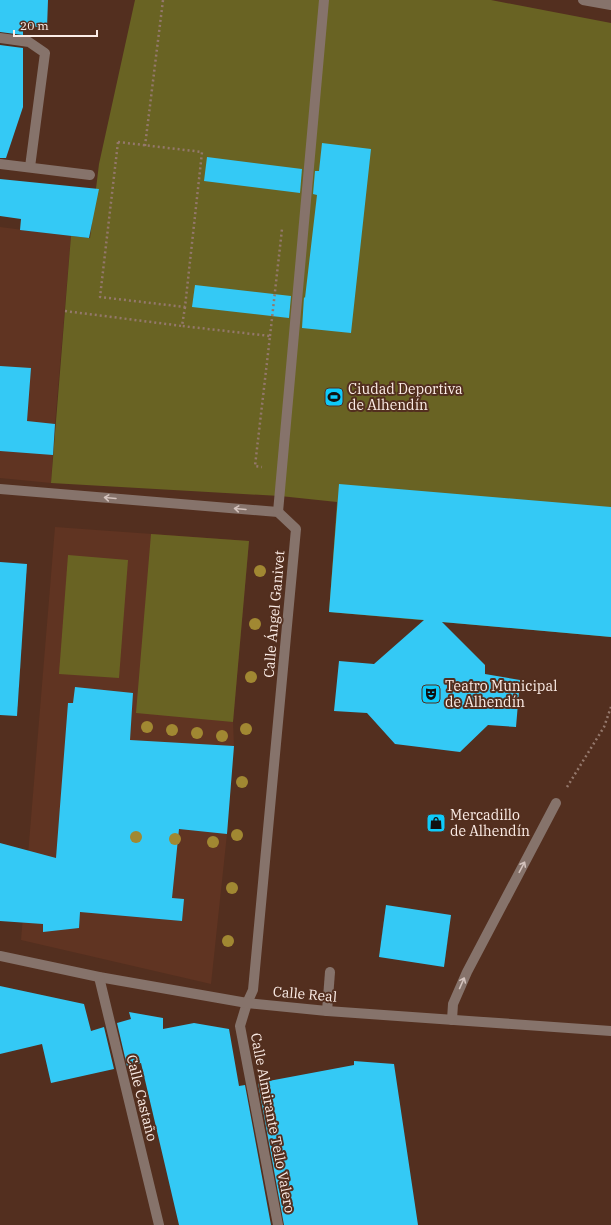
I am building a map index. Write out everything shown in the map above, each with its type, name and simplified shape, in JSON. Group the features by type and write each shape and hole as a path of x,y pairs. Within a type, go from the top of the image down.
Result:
{"street":[{"path":"0,489 278,512 324,0"},
{"path":"582,0 611,5"},
{"path":"0,38 29,42 45,53 30,167"},
{"path":"0,164 90,175"},
{"name":"Calle Ángel Ganivet","path":"247,1003 253,990 296,529 278,512"},
{"path":"452,1020 453,1004 467,972 556,804"},
{"name":"Calle Real","path":"0,956 99,977 247,1003 327,1011 611,1031"},
{"path":"327,1011 330,972"},
{"name":"Calle Castaño","path":"99,977 159,1225"},
{"name":"Calle Almirante Tello Valero","path":"247,1003 240,1026 278,1225"}],"path":[{"path":"145,146 162,0"},
{"path":"182,326 185,307 202,152 118,142 100,297 185,307"},
{"path":"65,311 270,336 256,466 282,468"},
{"path":"556,804 604,727 611,707"}],"shaded area":[{"name":"Ciudad Deportiva de Alhendín","path":"135,0 491,0 611,23 611,637 329,612 337,502 280,496 51,483 71,236 90,238 99,164"},
{"path":"0,227 71,236 51,483 0,478"},
{"path":"55,527 249,541 233,722 234,746 227,834 211,984 21,940"},
{"path":"151,534 249,541 233,722 136,713"},
{"path":"68,555 128,560 119,678 59,674"}],"building":[{"path":"0,0 48,0 47,28 23,25 23,35 0,32"},
{"path":"0,45 23,48 23,107 6,158 0,158"},
{"path":"322,143 371,149 351,333 302,328 304,297 305,298 317,195 313,194 315,171 319,171"},
{"path":"207,157 302,169 300,193 204,181"},
{"path":"0,179 99,189 89,238 20,230 21,219 0,216"},
{"path":"195,285 291,296 289,318 192,307"},
{"path":"0,366 31,368 27,421 55,424 53,455 0,451"},
{"path":"339,484 611,507 611,637 442,622 485,665 485,674 520,680 516,727 488,725 460,752 395,744 367,713 334,711 339,661 374,664 424,620 329,612"},
{"path":"0,562 27,564 17,716 0,715"},
{"path":"75,687 133,693 130,740 234,746 227,834 179,829 172,898 184,899 182,921 80,912 79,928 43,932 43,924 0,921 0,843 56,858 68,703 73,703"},
{"path":"386,905 451,915 444,967 379,957"},
{"path":"0,986 84,1004 91,1031 104,1027 114,1069 51,1083 42,1044 0,1054"},
{"path":"129,1012 163,1018 163,1029 194,1023 229,1029 239,1086 245,1085 271,1225 179,1225 141,1063 127,1066 117,1023 131,1019"},
{"path":"354,1061 394,1064 418,1225 284,1225 258,1083 354,1065"}],"place":[{"name":"Ciudad Deportiva de Alhendín","path":"334,397"},
{"name":"Teatro Municipal de Alhendín","path":"431,694"},
{"name":"Mercadillo de Alhendín","path":"436,823"}]}
